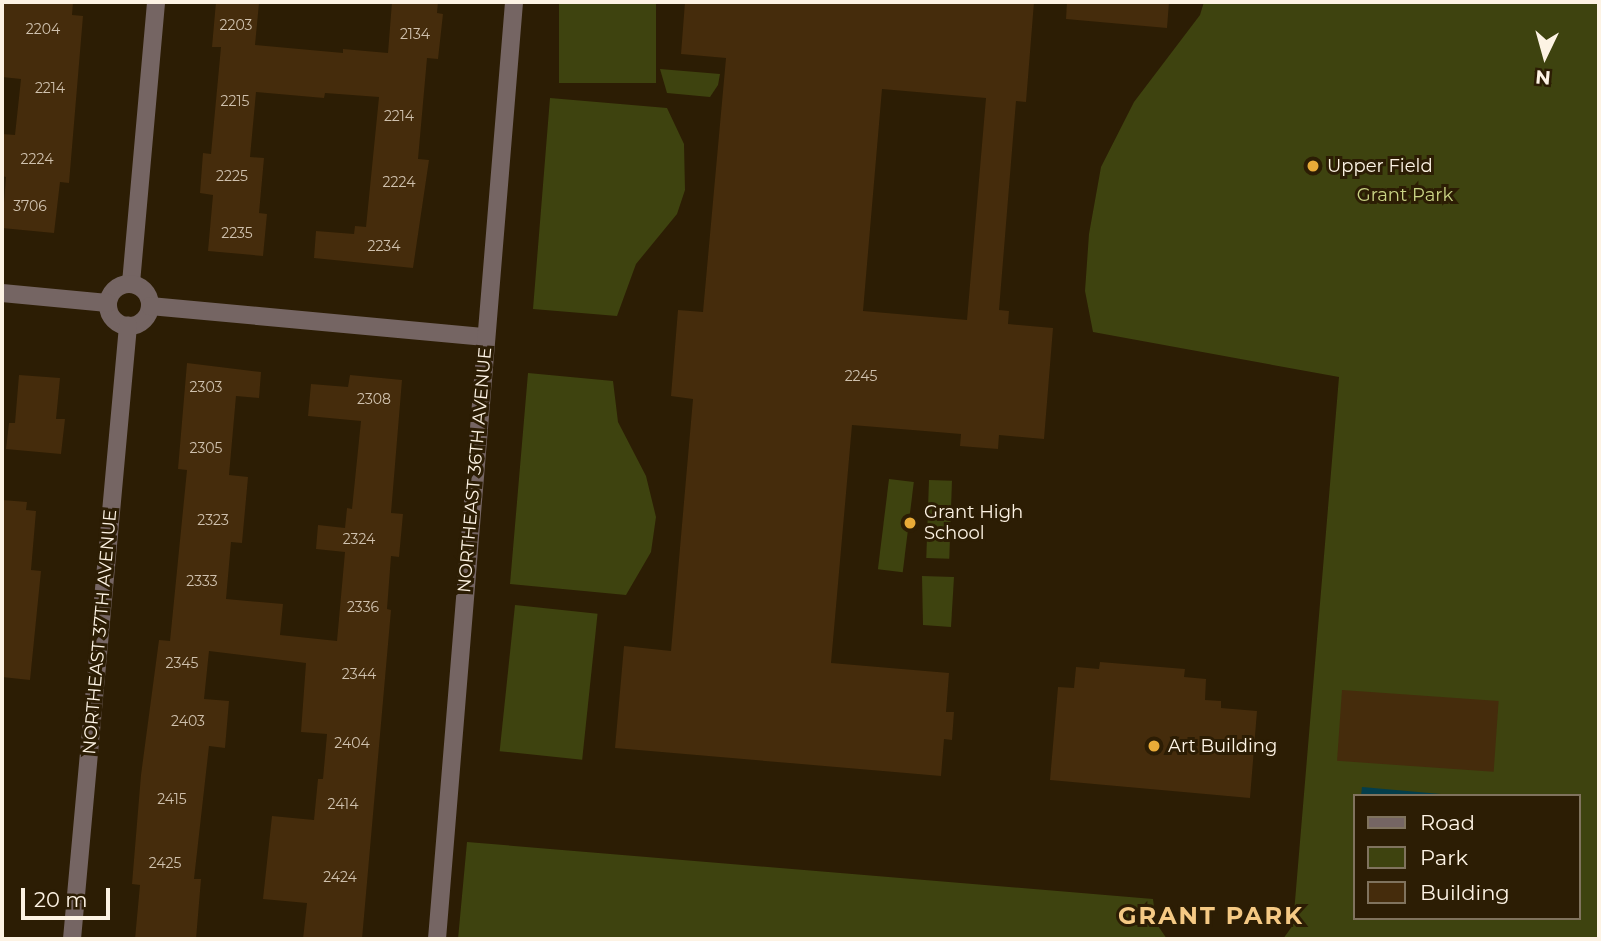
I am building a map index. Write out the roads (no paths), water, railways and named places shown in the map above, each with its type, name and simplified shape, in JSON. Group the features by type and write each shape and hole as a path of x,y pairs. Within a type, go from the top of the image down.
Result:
{"street":[{"path":"131,283 156,2"},
{"name":"NORTHEAST 36TH AVENUE","path":"438,939 514,2"},
{"path":"131,283 144,289 150,306 141,322 128,326 111,316 108,303 116,288 131,283"},
{"path":"2,293 108,303"},
{"path":"150,306 486,337"},
{"name":"NORTHEAST 37TH AVENUE","path":"72,939 128,326"}],"water":[{"path":"1362,787 1441,794 1361,794"}],"place":[{"name":"Upper Field","path":"1313,166"},
{"name":"Grant High School","path":"910,523"},
{"name":"Art Building","path":"1154,746"}],"district":[{"name":"GRANT PARK","path":"1211,916"}],"park label":[{"name":"Grant Park","path":"1405,195"}]}
